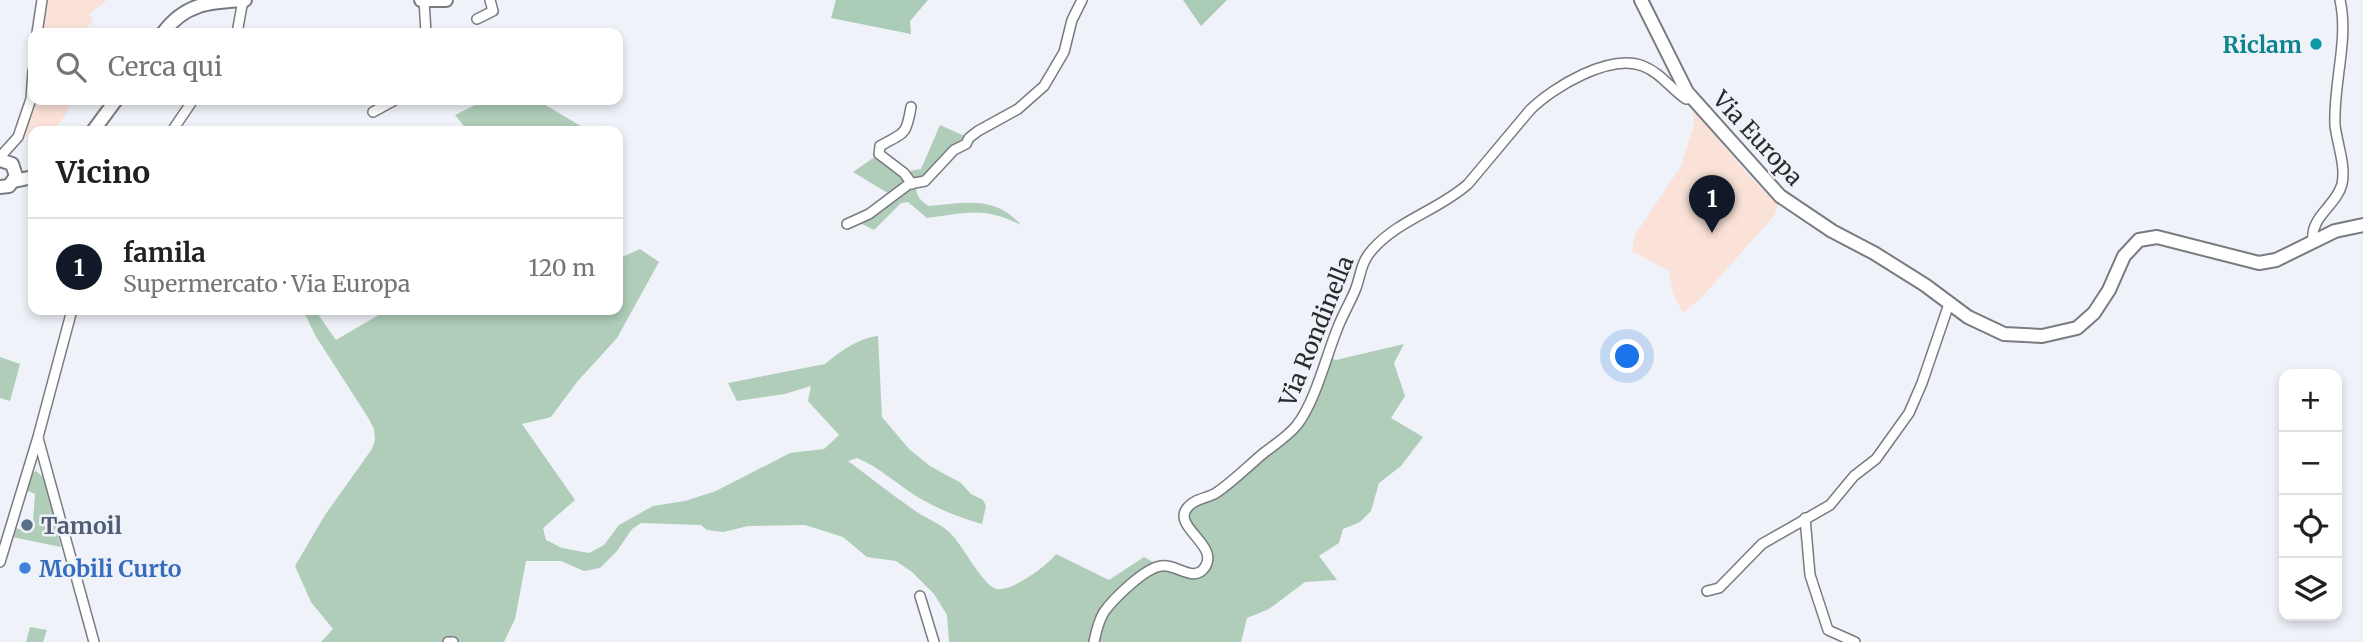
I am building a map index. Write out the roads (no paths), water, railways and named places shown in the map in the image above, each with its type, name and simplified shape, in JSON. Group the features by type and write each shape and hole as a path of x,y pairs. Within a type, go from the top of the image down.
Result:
{"main road":[{"path":"167,28 173,20 197,5 244,0"},
{"path":"423,0 446,0"},
{"name":"Via Europa","path":"1641,0 1692,98 1780,197 1925,285 1968,317 2004,334 2042,336 2077,328 2094,313 2109,290 2124,256 2138,240 2157,237 2259,263 2276,260 2335,231 2363,225"},
{"path":"97,126 112,105"},
{"path":"0,159 12,164 15,176 9,186 0,187"},
{"path":"15,176 28,175"}],"street":[{"path":"38,28 42,0"},
{"path":"238,28 244,0"},
{"path":"423,0 426,28"},
{"path":"477,19 493,11 490,0"},
{"path":"847,224 869,214 891,195 912,184 925,181 954,150 967,144 969,138 1018,109 1044,86 1064,52 1072,20 1082,0"},
{"path":"2313,240 2313,229 2342,186 2343,171 2335,124 2343,20 2340,0"},
{"name":"Via Rondinella","path":"1094,642 1104,612 1125,589 1151,570 1170,566 1192,574 1202,571 1207,564 1208,551 1186,523 1184,514 1188,506 1220,490 1289,435 1300,421 1309,408 1338,327 1356,288 1362,264 1372,249 1407,222 1458,193 1536,104 1559,87 1601,68 1631,63 1651,70 1678,94 1686,99 1692,98"},
{"path":"0,159 18,137 29,105"},
{"path":"175,126 190,105"},
{"path":"373,112 386,105"},
{"path":"911,107 907,128 901,136 880,146 879,154 904,173 912,184"},
{"path":"1707,591 1719,588 1762,544 1830,505 1854,475 1876,459 1909,413 1923,383 1949,304"},
{"path":"0,562 38,437 71,315"},
{"path":"38,437 94,642"},
{"path":"1805,518 1810,575 1824,620 1828,629 1855,642"},
{"path":"920,596 934,642"}],"place":[{"name":"Riclam","path":"2316,44"},
{"name":"famila","path":"1712,233"},
{"name":"Tamoil","path":"27,525"},
{"name":"Mobili Curto","path":"25,568"}]}
